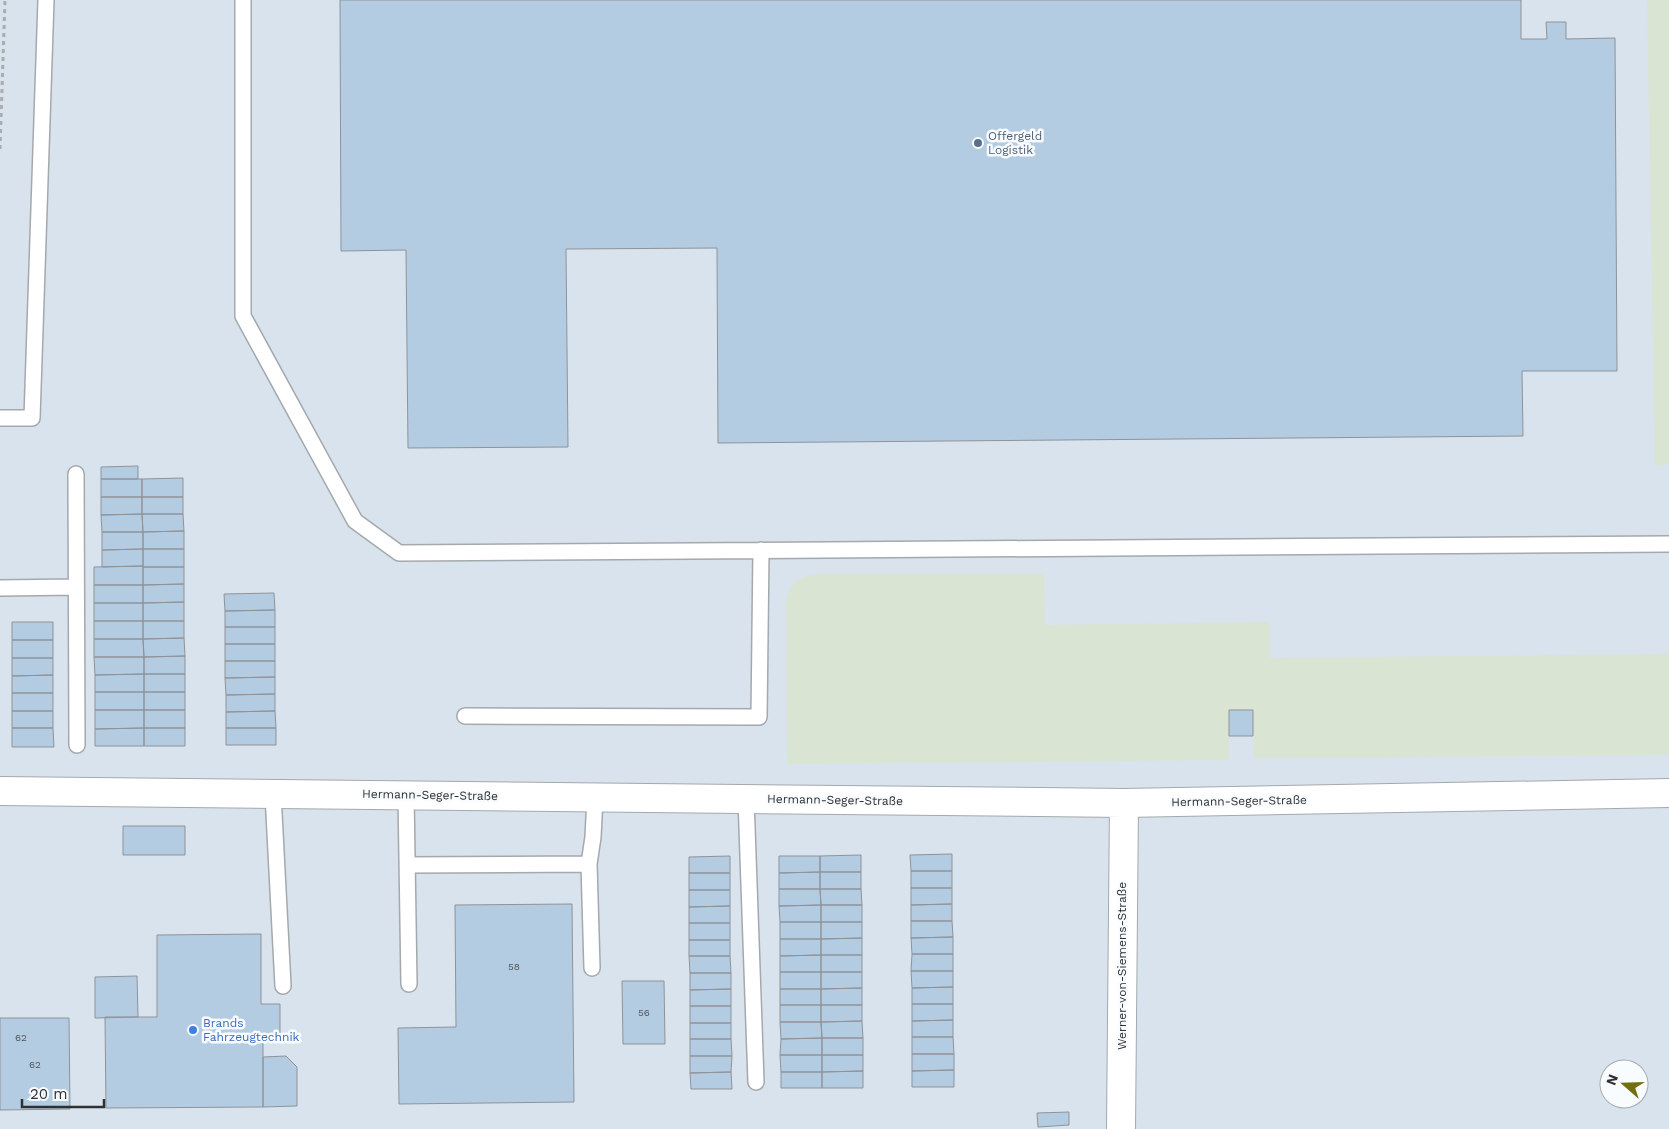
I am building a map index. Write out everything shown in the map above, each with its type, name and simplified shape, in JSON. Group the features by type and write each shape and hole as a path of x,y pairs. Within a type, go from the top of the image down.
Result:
{"street":[{"name":"Hermann-Seger-Straße","path":"0,791 1124,803 1669,793"},
{"name":"Werner-von-Siemens-Straße","path":"1121,1129 1124,803"}],"lane":[{"path":"0,418 32,418 46,0"},
{"path":"244,0 243,316 355,521 399,553 1669,544"},
{"path":"76,474 76,745"},
{"path":"465,716 759,717 761,550"},
{"path":"0,588 76,587"},
{"path":"273,794 282,986"},
{"path":"406,795 409,984"},
{"path":"592,968 588,864 594,837 595,797"},
{"path":"746,799 756,1082"},
{"path":"407,865 588,864"}],"path":[{"path":"0,149 5,0"}],"shaded area":[{"path":"0,0 1669,0 1669,1129 0,1129"}],"green space":[{"path":"1647,0 1669,0 1669,464 1655,466"},
{"path":"817,574 1044,574 1045,625 1269,622 1270,658 1669,654 1669,755 1254,758 1253,710 1229,710 1229,760 787,764 786,600 791,588 797,581"}],"building":[{"name":"Offergeld Logistik","path":"340,0 1521,0 1521,39 1547,39 1546,22 1566,22 1566,39 1615,38 1617,371 1522,371 1523,436 718,443 717,248 566,249 568,447 408,448 406,250 341,251"},
{"path":"138,466 138,479 101,479 101,467"},
{"path":"183,478 183,497 142,497 142,479"},
{"path":"101,479 142,479 142,497 101,497"},
{"path":"101,497 142,497 142,514 101,515"},
{"path":"142,497 183,497 183,514 142,514"},
{"path":"142,514 183,514 184,531 143,532"},
{"path":"142,514 143,532 102,532 101,515"},
{"path":"184,531 184,549 143,549 143,532"},
{"path":"102,532 143,532 143,549 102,550"},
{"path":"143,549 184,549 184,567 143,567"},
{"path":"143,549 143,566 102,567 102,550"},
{"path":"143,566 143,585 94,585 94,567"},
{"path":"143,567 184,567 184,584 143,585"},
{"path":"184,584 184,602 143,603 143,585"},
{"path":"94,585 143,585 143,603 94,603"},
{"path":"274,593 275,610 225,611 224,594"},
{"path":"184,602 184,621 143,621 143,603"},
{"path":"94,603 143,603 143,621 94,621"},
{"path":"275,610 275,627 225,627 225,611"},
{"path":"94,621 143,621 143,639 94,639"},
{"path":"143,621 184,621 184,638 143,639"},
{"path":"12,622 53,622 53,640 12,640"},
{"path":"225,627 275,627 275,644 225,644"},
{"path":"184,638 185,656 144,657 143,639"},
{"path":"94,639 143,639 144,657 94,657"},
{"path":"12,640 53,640 53,658 12,658"},
{"path":"225,644 275,644 275,661 225,661"},
{"path":"185,656 185,674 144,674 144,657"},
{"path":"94,657 144,657 144,674 95,675"},
{"path":"12,658 53,658 53,675 12,676"},
{"path":"225,661 275,661 275,677 225,678"},
{"path":"144,674 144,692 95,692 95,675"},
{"path":"144,674 185,674 185,692 144,692"},
{"path":"53,675 53,693 12,693 12,676"},
{"path":"275,677 275,694 226,695 225,678"},
{"path":"95,692 144,692 144,710 95,710"},
{"path":"144,692 185,692 185,710 144,710"},
{"path":"12,693 53,693 53,711 12,711"},
{"path":"275,694 275,711 226,712 226,695"},
{"path":"95,710 144,710 144,728 95,729"},
{"path":"144,710 185,710 185,728 144,728"},
{"path":"1229,710 1253,710 1253,736 1229,736"},
{"path":"12,711 53,711 53,728 12,728"},
{"path":"275,711 276,728 226,728 226,712"},
{"path":"12,728 53,728 54,747 12,747"},
{"path":"144,728 185,728 185,746 144,746"},
{"path":"144,728 144,746 95,746 95,729"},
{"path":"226,728 276,728 276,745 226,745"},
{"path":"123,826 185,826 185,855 123,855"},
{"path":"952,854 952,871 911,871 910,855"},
{"path":"861,855 861,872 820,872 820,856"},
{"path":"730,856 730,873 689,873 689,857"},
{"path":"779,856 820,856 820,872 779,873"},
{"path":"911,871 952,871 952,888 911,888"},
{"path":"820,872 820,889 779,889 779,873"},
{"path":"820,872 861,872 861,889 820,889"},
{"path":"689,873 730,873 730,890 689,890"},
{"path":"911,888 952,888 952,904 911,905"},
{"path":"779,889 820,889 821,905 779,906"},
{"path":"820,889 861,889 862,905 821,905"},
{"path":"689,890 730,890 730,906 689,907"},
{"path":"572,904 574,1102 399,1104 398,1028 456,1027 455,905"},
{"path":"952,904 952,921 911,921 911,905"},
{"path":"821,905 821,922 780,922 779,906"},
{"path":"821,905 862,905 862,922 821,922"},
{"path":"730,906 730,923 689,923 689,907"},
{"path":"911,921 952,921 953,937 911,938"},
{"path":"780,922 821,922 821,939 780,939"},
{"path":"821,922 862,922 862,938 821,939"},
{"path":"689,923 730,923 730,940 689,940"},
{"name":"Brands Fahrzeugtechnik","path":"261,934 261,1004 280,1004 280,1042 263,1042 263,1107 106,1108 105,1017 157,1017 157,935"},
{"path":"953,937 953,954 912,954 911,938"},
{"path":"862,938 862,955 821,955 821,939"},
{"path":"780,939 821,939 821,955 780,956"},
{"path":"689,940 730,940 730,956 689,956"},
{"path":"912,954 953,954 953,971 911,971"},
{"path":"821,955 862,955 862,972 821,972"},
{"path":"821,955 821,972 780,972 780,956"},
{"path":"689,956 730,956 731,973 690,973"},
{"path":"911,971 953,971 953,987 912,988"},
{"path":"780,972 821,972 821,989 780,989"},
{"path":"821,972 862,972 862,988 821,989"},
{"path":"690,973 731,973 731,989 690,990"},
{"path":"137,976 138,1017 95,1018 95,977"},
{"path":"622,981 664,981 665,1044 623,1044"},
{"path":"953,987 953,1004 912,1004 912,988"},
{"path":"862,988 862,1005 821,1005 821,989"},
{"path":"731,989 731,1006 690,1006 690,990"},
{"path":"780,989 821,989 821,1005 780,1005"},
{"path":"912,1004 953,1004 953,1020 912,1021"},
{"path":"780,1005 821,1005 821,1022 780,1022"},
{"path":"821,1005 862,1005 862,1021 821,1022"},
{"path":"690,1006 731,1006 731,1023 690,1023"},
{"path":"0,1018 69,1018 70,1109 0,1110"},
{"path":"953,1020 953,1037 912,1037 912,1021"},
{"path":"862,1021 863,1038 822,1038 821,1022"},
{"path":"780,1022 821,1022 822,1038 781,1039"},
{"path":"690,1023 731,1023 731,1039 690,1039"},
{"path":"912,1037 953,1037 954,1054 912,1054"},
{"path":"822,1038 822,1055 780,1055 781,1039"},
{"path":"822,1038 863,1038 863,1055 822,1055"},
{"path":"690,1039 731,1039 732,1056 690,1056"},
{"path":"912,1054 954,1054 954,1070 912,1071"},
{"path":"780,1055 822,1055 822,1072 781,1072"},
{"path":"822,1055 863,1055 863,1071 822,1072"},
{"path":"286,1056 297,1067 297,1106 263,1107 263,1057"},
{"path":"690,1056 732,1056 731,1072 690,1073"},
{"path":"954,1070 954,1087 912,1087 912,1071"},
{"path":"863,1071 863,1088 822,1088 822,1072"},
{"path":"731,1072 732,1089 691,1089 690,1073"},
{"path":"781,1072 822,1072 822,1088 781,1088"},
{"path":"1069,1112 1069,1125 1038,1127 1037,1113"}],"place":[{"name":"Offergeld Logistik","path":"978,143"},
{"name":"Brands Fahrzeugtechnik","path":"193,1030"}]}
